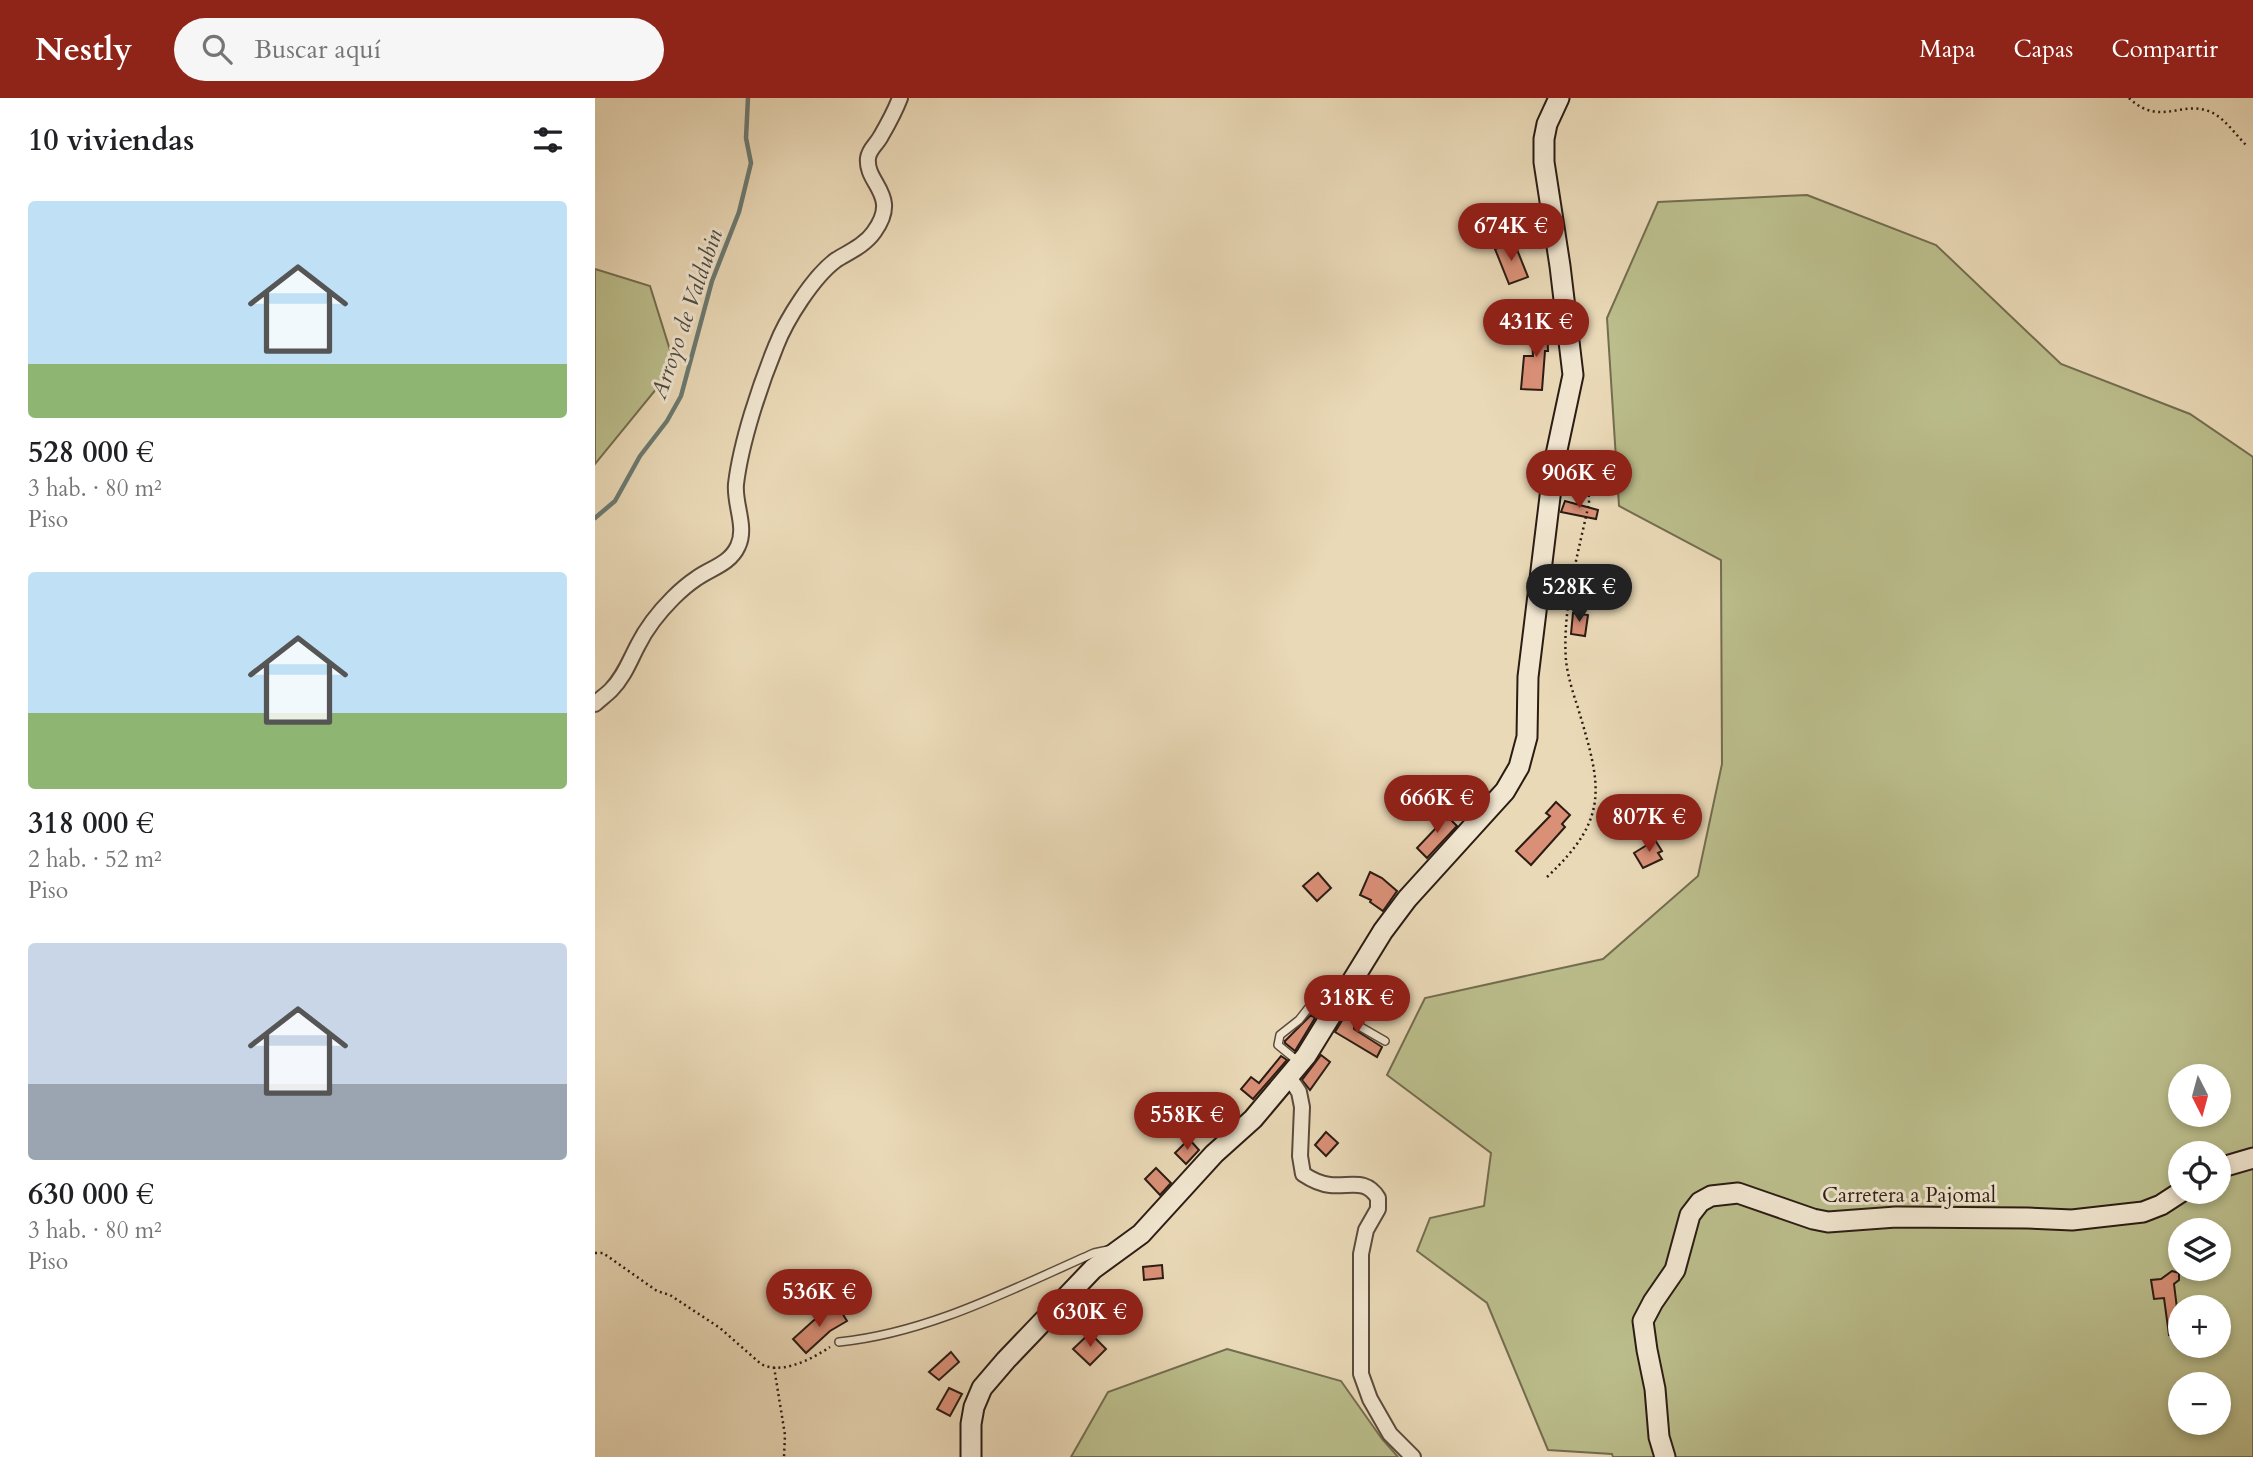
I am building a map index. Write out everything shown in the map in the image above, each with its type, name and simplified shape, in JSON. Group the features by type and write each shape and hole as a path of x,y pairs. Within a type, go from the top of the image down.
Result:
{"street":[{"path":"595,704 621,678 655,617 699,576 724,563 738,545 741,535 735,500 739,467 776,344 804,296 820,276 834,261 862,244 874,232 882,216 884,202 867,160 900,98"},
{"path":"971,1457 971,1424 982,1388 1093,1269 1141,1234 1214,1154 1252,1119 1295,1070 1383,931 1407,900 1504,792 1519,768 1527,737 1529,665 1554,464 1571,387 1573,363 1544,162 1547,124 1559,98"},
{"path":"1295,1070 1302,1107 1300,1156 1303,1174 1314,1181 1331,1185 1356,1183 1368,1186 1378,1198 1378,1209 1366,1230 1361,1254 1361,1374 1370,1399 1390,1434 1413,1457"},
{"path":"2231,1164 2253,1157"},
{"name":"Carretera a Pajomal","path":"1665,1457 1659,1437 1655,1390 1643,1321 1675,1270 1690,1215 1700,1202 1711,1195 1738,1193 1828,1223 1896,1217 2072,1220 2143,1212 2168,1200"}],"lane":[{"path":"1341,998 1356,1005 1360,1018 1359,1026 1385,1041"},
{"path":"1295,1070 1278,1045 1280,1035 1299,1020 1310,1006 1327,1018"},
{"path":"839,1342 883,1336 922,1324 959,1311 1094,1253 1123,1249"}],"path":[{"path":"2129,98 2139,107 2156,113 2194,108 2214,113 2246,145"},
{"path":"1546,877 1579,844 1590,824 1595,803 1596,779 1566,664 1565,636 1589,503 1589,487 1579,462 1559,437"},
{"path":"595,1253 603,1253 657,1291 690,1307 768,1368 807,1361 839,1342"},
{"path":"774,1367 785,1435 784,1457"}],"green space":[{"path":"1807,195 1936,245 2061,364 2190,414 2253,457 2253,1457 1613,1457 1612,1454 1548,1450 1487,1303 1417,1251 1430,1218 1484,1206 1491,1153 1387,1075 1425,998 1603,959 1698,876 1722,764 1721,560 1619,506 1607,318 1658,202"},
{"path":"595,269 650,286 675,366 595,464"},
{"path":"1227,1349 1341,1381 1398,1457 1071,1457 1108,1392"}],"building":[{"path":"1514,242 1528,277 1509,284 1495,249"},
{"path":"1547,324 1548,351 1545,351 1542,390 1521,389 1524,356 1533,356 1531,325"},
{"path":"1565,501 1598,510 1596,519 1561,512"},
{"path":"1573,613 1588,615 1585,636 1571,634"},
{"path":"1556,802 1570,815 1562,824 1565,827 1531,865 1516,851 1550,816 1546,813"},
{"path":"1444,813 1457,826 1427,858 1417,848 1437,827 1434,823"},
{"path":"1655,840 1662,851 1658,853 1662,859 1643,868 1634,853"},
{"path":"1370,872 1397,891 1383,911 1370,902 1371,900 1360,895"},
{"path":"1318,873 1331,888 1317,901 1303,886"},
{"path":"1349,1009 1354,1019 1354,1029 1382,1047 1377,1057 1335,1032"},
{"path":"1311,1015 1315,1018 1295,1051 1285,1041"},
{"path":"1321,1055 1330,1062 1310,1090 1302,1080"},
{"path":"1281,1056 1287,1060 1253,1099 1241,1089 1251,1077 1259,1083"},
{"path":"1326,1132 1338,1143 1326,1156 1315,1145"},
{"path":"1189,1139 1199,1150 1186,1164 1175,1153"},
{"path":"1156,1168 1171,1183 1160,1195 1145,1179"},
{"path":"1162,1265 1163,1278 1144,1280 1143,1267"},
{"path":"2168,1274 2168,1281 2178,1281 2174,1284 2175,1295 2168,1295 2168,1328 2164,1298 2154,1299 2151,1280 2161,1279"},
{"path":"1109,1292 1131,1306 1122,1321 1100,1307"},
{"path":"839,1308 847,1321 830,1331 806,1353 793,1339 814,1320"},
{"path":"1090,1333 1106,1349 1090,1365 1073,1349"},
{"path":"951,1352 959,1362 939,1380 929,1372"},
{"path":"949,1388 962,1394 950,1416 937,1409"}],"waterway":[{"name":"Arroyo de Valdubin","path":"595,518 615,501 640,456 667,421 681,396 712,281 739,212 751,163 746,138 748,98"}]}
